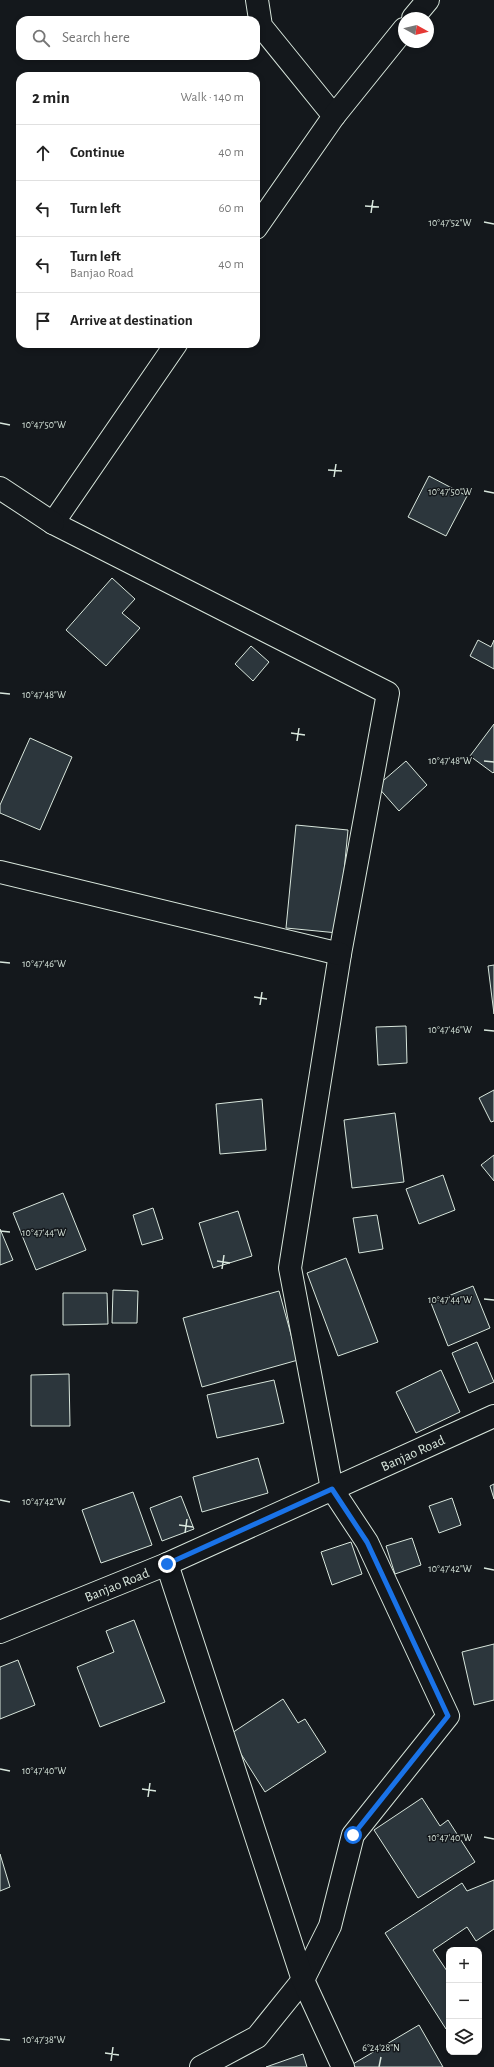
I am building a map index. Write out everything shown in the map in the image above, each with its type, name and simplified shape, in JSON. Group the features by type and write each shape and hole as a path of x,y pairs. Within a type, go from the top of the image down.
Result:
{"street":[{"path":"257,0 259,16"},
{"path":"418,12 428,0"},
{"path":"260,26 334,116"},
{"path":"260,222 334,116 398,36"},
{"path":"53,523 173,348"},
{"path":"0,488 53,523 388,693 340,954 290,1268 332,1489 367,1542 448,1716 353,1835 330,1926 303,1980 257,2037 201,2067"},
{"path":"0,872 340,954"},
{"name":"Banjao Road","path":"0,1632 167,1564 494,1416"},
{"path":"167,1564 303,1980 343,2067"}],"building":[{"path":"429,476 467,496 446,536 408,517"},
{"path":"112,578 135,599 122,613 140,628 106,666 66,630"},
{"path":"478,640 491,647 494,640 494,669 470,656"},
{"path":"251,646 269,662 253,681 235,664"},
{"path":"494,724 494,772 493,773 470,756"},
{"path":"30,738 72,757 40,830 0,813 0,805"},
{"path":"406,761 427,785 399,811 377,786"},
{"path":"296,825 348,830 338,933 286,928"},
{"path":"494,965 494,1014 488,966"},
{"path":"406,1026 407,1063 378,1065 376,1027"},
{"path":"494,1090 494,1121 491,1122 479,1098"},
{"path":"262,1099 266,1150 220,1154 216,1104"},
{"path":"395,1113 404,1182 352,1188 344,1120"},
{"path":"494,1155 494,1181 481,1165"},
{"path":"443,1175 455,1210 419,1224 406,1189"},
{"path":"63,1193 86,1250 36,1270 13,1213"},
{"path":"153,1208 163,1239 142,1245 133,1215"},
{"path":"238,1211 252,1256 213,1268 199,1223"},
{"path":"377,1215 383,1249 359,1253 353,1218"},
{"path":"0,1229 13,1260 0,1265"},
{"path":"346,1258 378,1342 338,1356 307,1273"},
{"path":"473,1286 490,1328 448,1346 431,1303"},
{"path":"113,1290 138,1291 137,1323 112,1323"},
{"path":"279,1291 298,1360 202,1387 183,1318"},
{"path":"63,1293 107,1293 108,1324 63,1325"},
{"path":"477,1342 494,1382 469,1393 452,1353"},
{"path":"441,1370 460,1412 416,1433 396,1392"},
{"path":"69,1374 70,1426 31,1426 31,1375"},
{"path":"274,1380 284,1423 217,1438 207,1395"},
{"path":"258,1458 268,1493 202,1512 193,1477"},
{"path":"494,1484 494,1499 490,1486"},
{"path":"133,1492 152,1545 101,1563 82,1510"},
{"path":"181,1496 194,1529 162,1541 150,1508"},
{"path":"452,1498 461,1525 439,1533 429,1506"},
{"path":"412,1538 421,1565 395,1574 386,1546"},
{"path":"351,1542 362,1574 332,1585 321,1552"},
{"path":"134,1620 165,1702 100,1727 77,1667 114,1652 106,1631"},
{"path":"494,1644 494,1700 474,1705 462,1652"},
{"path":"18,1660 35,1705 0,1719 0,1667"},
{"path":"283,1699 298,1723 305,1719 326,1752 265,1792 229,1735"},
{"path":"422,1798 440,1826 448,1820 475,1862 418,1898 374,1830"},
{"path":"0,1854 10,1887 0,1891"},
{"path":"494,1880 494,1929 476,1941 467,1927 433,1950 446,1970 446,2029 385,1933 462,1883 467,1891"},
{"path":"419,2025 443,2067 355,2067 353,2064"},
{"path":"303,2054 307,2067 266,2067"}],"route":[{"path":"167,1564 332,1489 367,1542 448,1716 353,1835"}]}
